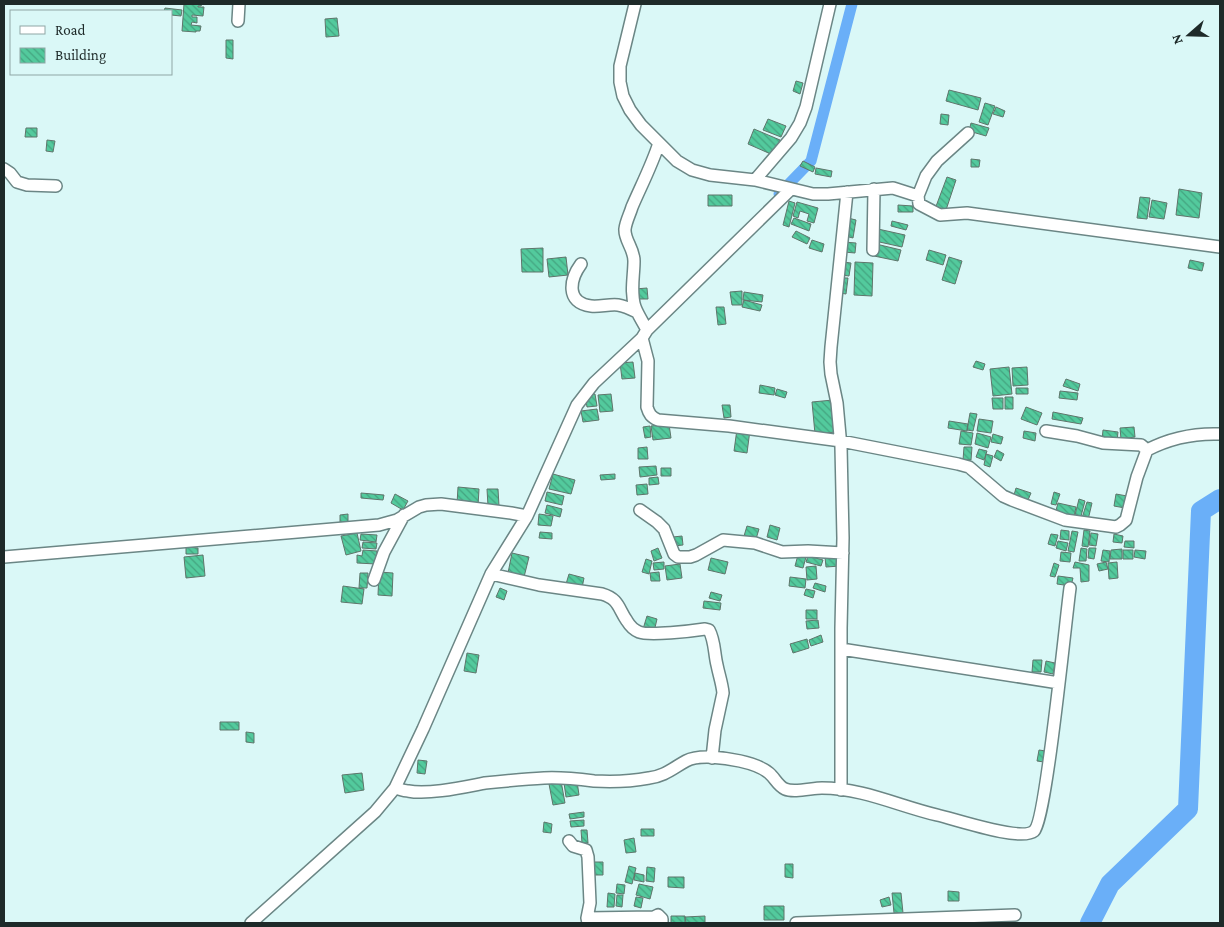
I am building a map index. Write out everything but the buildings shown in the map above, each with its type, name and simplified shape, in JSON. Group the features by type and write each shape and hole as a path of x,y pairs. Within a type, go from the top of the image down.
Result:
{"street":[{"path":"238,4 238,21"},
{"path":"635,4 620,66 620,82 623,96 630,110 642,125 677,161 692,170 710,175 758,181 813,194 893,188 918,196"},
{"path":"758,181 791,138 800,123 806,107 830,4"},
{"path":"968,133 937,161 926,176 918,196 919,204 940,215 967,213 1220,247"},
{"path":"659,143 626,222 625,229 626,238 633,252 633,296 642,325 648,361 647,407 652,418 841,440 958,464 968,467 1003,496 1012,500 1065,520 1109,526 1120,525 1126,520 1137,477 1147,450 1160,443 1185,436 1206,433 1220,434"},
{"path":"4,168 17,182 26,185 56,186"},
{"path":"251,923 375,812 395,788 519,515 577,405 642,325 786,187"},
{"path":"873,250 874,189"},
{"path":"841,790 843,553 841,440 830,362 847,192"},
{"path":"582,264 575,272 572,280 572,288 576,300 580,304 589,306 620,305 642,325"},
{"path":"1046,431 1103,443 1141,445 1147,450"},
{"path":"4,557 379,525 426,505 441,504 519,515"},
{"path":"640,510 664,529 674,554 678,557 696,556 723,540 755,543 782,552 843,553"},
{"path":"374,580 384,552 404,515"},
{"path":"492,574 539,585 610,596 618,604 631,626 637,631 648,634 705,628 709,630 714,642 716,662 723,693 715,730 712,758"},
{"path":"395,788 409,792 422,792 494,782 545,778 605,781 647,779 663,775 693,758 701,757 738,761 761,768 769,773 784,789 822,788 873,795 913,809 988,829 1027,835 1037,828 1042,804 1060,683 1070,588"},
{"path":"841,649 1060,683"},
{"path":"569,840 573,846 586,850 588,857 590,902 588,921 654,917 658,915 662,919 662,923"},
{"path":"796,923 1015,915"}],"waterway":[{"path":"779,194 811,161 852,4"},
{"path":"1090,923 1110,884 1188,809 1201,511 1220,499"}]}
